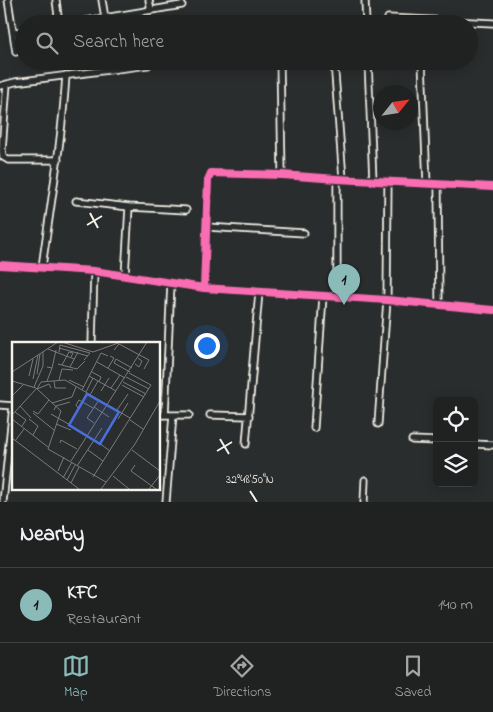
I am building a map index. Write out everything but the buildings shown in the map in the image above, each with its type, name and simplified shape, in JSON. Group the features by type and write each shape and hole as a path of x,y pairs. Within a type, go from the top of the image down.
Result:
{"street":[{"path":"8,0 15,45"},
{"path":"56,0 58,15"},
{"path":"102,0 104,15"},
{"path":"149,0 151,10"},
{"path":"365,0 366,15"},
{"path":"122,15 182,5"},
{"path":"478,23 493,24"},
{"path":"0,86 66,75 112,70"},
{"path":"280,70 282,175"},
{"path":"334,70 340,179 337,297"},
{"path":"368,70 373,182"},
{"path":"422,70 427,184"},
{"path":"42,267 63,122 66,75"},
{"path":"7,84 1,138 3,157 8,160 58,160"},
{"path":"204,288 208,180 212,173 493,187"},
{"path":"378,424 387,300 388,182"},
{"path":"438,184 439,305"},
{"path":"76,201 129,207 186,210"},
{"path":"125,276 129,207"},
{"path":"206,227 304,233"},
{"path":"0,265 94,271 204,288 387,300 493,310"},
{"path":"92,342 94,271"},
{"path":"171,284 162,415 189,415"},
{"path":"246,444 259,292"},
{"path":"314,428 322,296"},
{"path":"166,502 173,415"},
{"path":"210,415 248,416"},
{"path":"3,502 11,455 12,430"},
{"path":"412,440 433,442"},
{"path":"478,444 493,445"},
{"path":"364,502 365,480"}],"cycle path":[{"path":"204,288 208,180 211,173 282,175 493,187"},
{"path":"0,265 94,271 204,288 387,300 493,310"}],"place":[{"name":"KFC","path":"344,305"}]}
